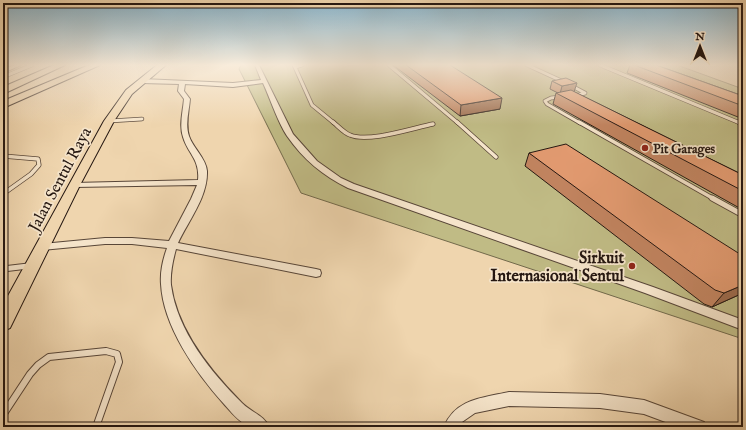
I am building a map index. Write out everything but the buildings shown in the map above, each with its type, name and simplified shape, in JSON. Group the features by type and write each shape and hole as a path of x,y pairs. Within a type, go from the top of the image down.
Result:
{"highway":[{"path":"3,91 16,85"},
{"path":"3,101 36,85"},
{"path":"3,106 50,85"}],"main road":[{"name":"Jalan Sentul Raya","path":"3,323 74,185 109,121 129,92 137,85"}],"street":[{"path":"182,85 181,91 188,99 184,125 187,140 198,154 203,170 201,182 173,245 166,265 166,284 170,306 182,334 200,362 239,409 262,427"},
{"path":"266,85 290,135 314,163 338,180 401,204 743,325"},
{"path":"74,185 201,182"},
{"path":"42,247 105,241 132,241 173,245 316,273"},
{"path":"451,427 457,417 472,407 508,399 600,401 644,407 699,427"}],"lane":[{"path":"303,85 312,105 349,135 359,138 370,138 433,124"},
{"path":"412,85 424,96 442,108 496,157"},
{"path":"569,85 585,93 570,96"},
{"path":"649,85 743,124"},
{"path":"577,95 584,99"},
{"path":"564,97 551,98 545,102 560,112 743,215"},
{"path":"109,121 142,119"},
{"path":"3,156 38,159 39,165 31,174 3,194"},
{"path":"3,269 32,266"},
{"path":"3,415 30,374 38,365 49,357 106,351 118,354 119,362 96,427"}],"shaded area":[{"name":"Sirkuit Internasional Sentul","path":"247,85 732,85 743,89 743,339 301,193"}],"place":[{"name":"Pit Garages","path":"645,148"},
{"name":"Sirkuit Internasional Sentul","path":"632,266"}]}
